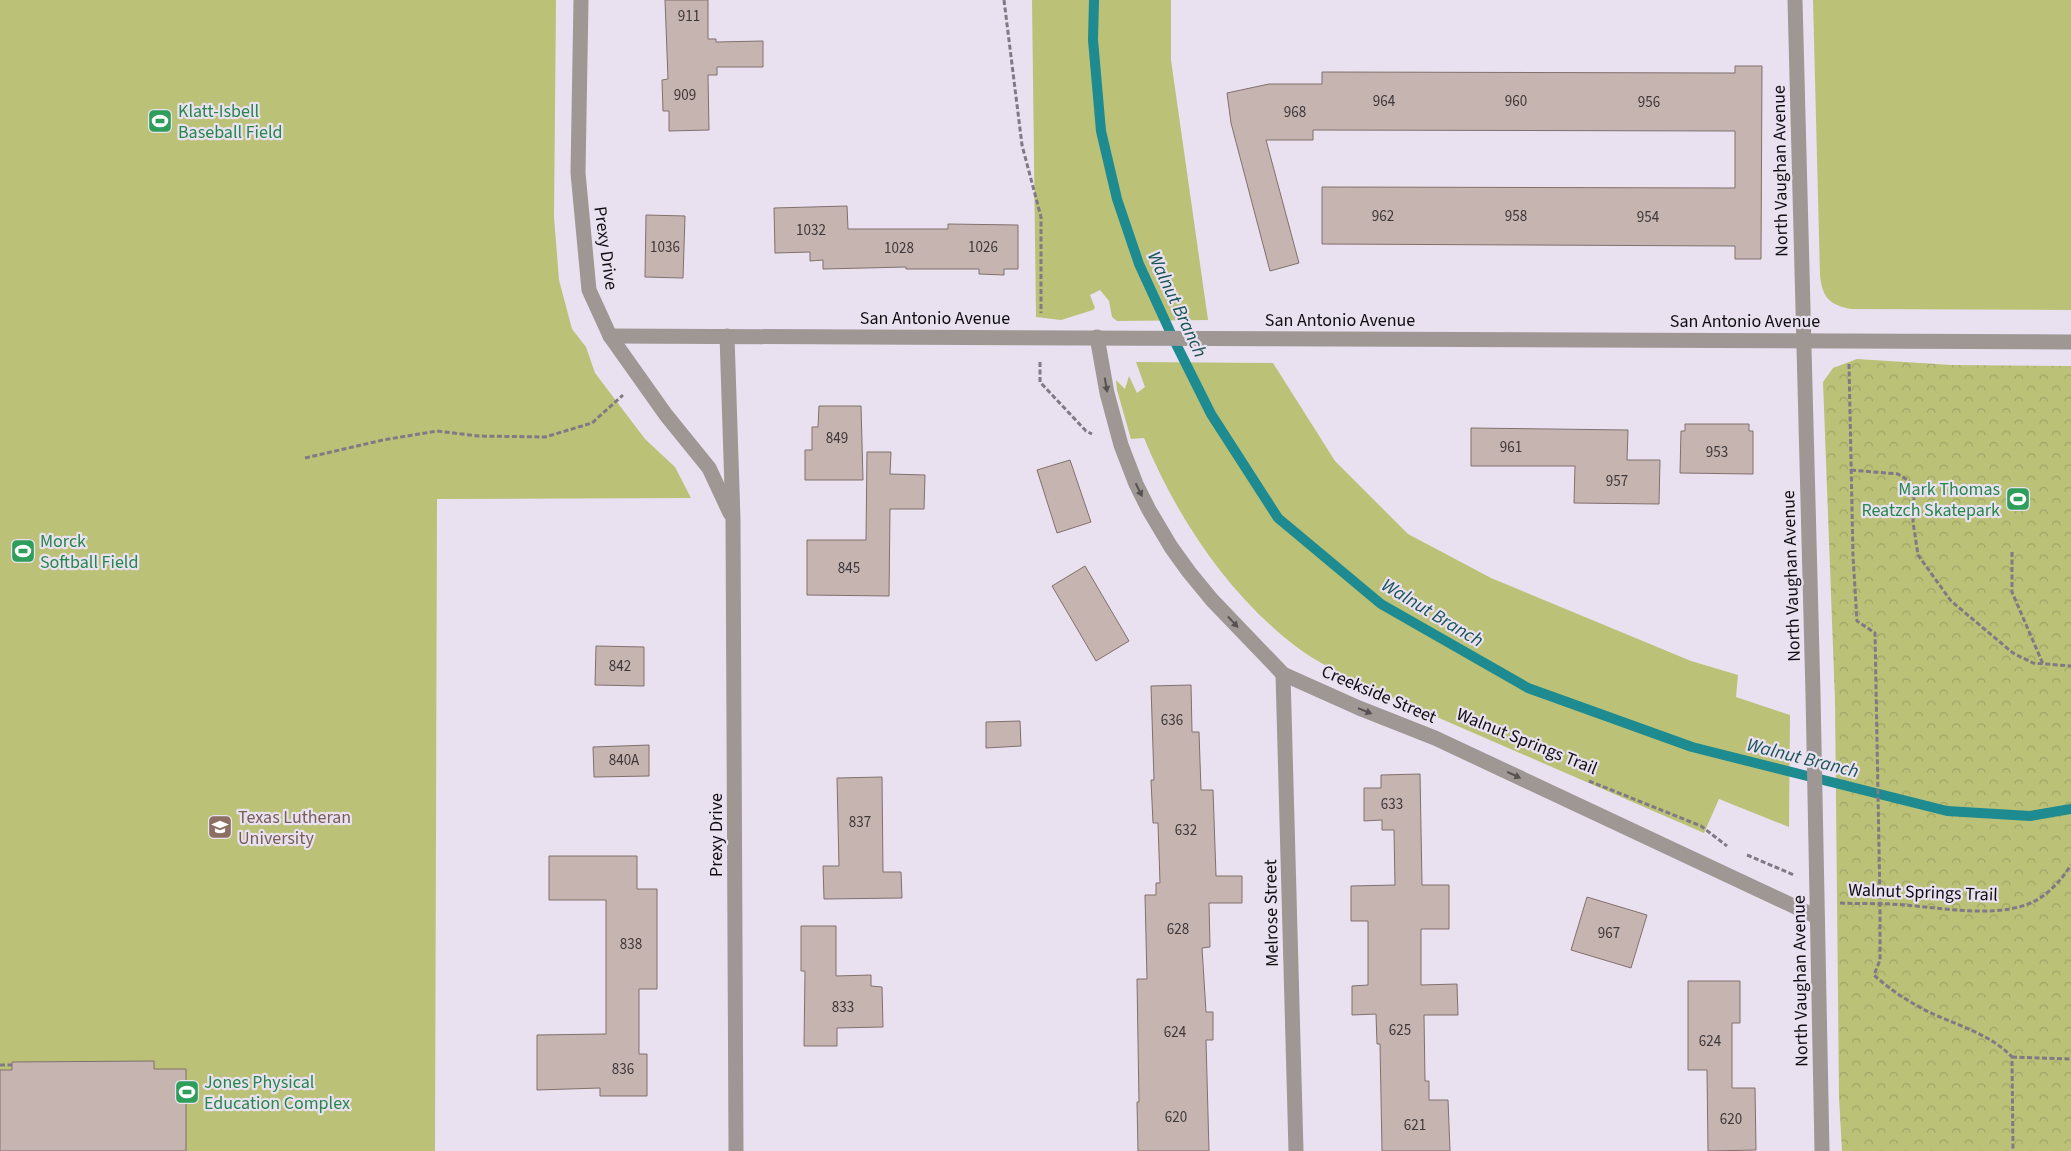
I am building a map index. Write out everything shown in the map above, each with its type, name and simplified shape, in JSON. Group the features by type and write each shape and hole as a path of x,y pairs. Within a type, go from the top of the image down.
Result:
{"street":[{"name":"Prexy Drive","path":"581,0 578,173 590,290 610,336 666,415 709,468 732,519"},
{"name":"North Vaughan Avenue","path":"1795,0 1813,694 1822,1151"},
{"name":"San Antonio Avenue","path":"610,336 1803,339 2071,342"},
{"name":"Prexy Drive","path":"727,336 732,519 736,1151"},
{"name":"Creekside Street","path":"1097,337 1107,393 1121,445 1149,510 1184,566 1212,600 1283,674 1359,708 1435,738 1817,916"},
{"name":"Melrose Street","path":"1283,674 1296,1151"}],"path":[{"path":"1004,0 1022,145 1041,217 1040,382 1086,431 1121,445"},
{"path":"1848,340 1857,621 1875,633 1880,960 1874,975 1929,1012 2000,1045 2012,1057 2071,1059"},
{"path":"305,458 383,440 437,431 478,436 545,437 592,423 641,378"},
{"path":"1851,470 1898,474 1909,482 1914,497 1913,522 1918,555 1951,601 2013,652 2033,662 2071,666"},
{"path":"2012,552 2012,592 2043,664"},
{"name":"Walnut Springs Trail","path":"1580,778 1701,826 1730,848"},
{"name":"Walnut Springs Trail","path":"1743,854 1793,874 1839,903 1880,902 1974,911 2004,909 2024,905 2042,897 2059,882 2071,865"},
{"path":"2012,1057 2013,1151"},
{"path":"0,1066 12,1066"}],"green space":[{"name":"Texas Lutheran University","path":"0,0 556,0 554,217 559,280 572,329 586,347 595,373 645,439 675,467 691,498 437,499 435,1151 0,1151"},
{"path":"1032,0 1171,0 1171,60 1208,320 1117,321 1112,317 1109,301 1100,290 1090,295 1095,308 1093,310 1061,320 1036,317"},
{"path":"1813,0 2071,0 2071,310 1851,309 1837,305 1828,299 1821,283 1820,275"},
{"path":"1857,359 1952,365 2071,366 2071,1151 1842,1151 1839,1097 1835,700 1823,382 1833,368"},
{"path":"1136,362 1273,363 1335,461 1408,534 1491,578 1691,661 1738,675 1736,697 1790,715 1789,827 1719,799 1704,833 1370,688 1331,668 1294,645 1247,602 1226,577 1188,524 1157,467 1144,438 1131,439 1116,380 1125,389 1129,376 1137,393 1145,387"}],"building":[{"path":"665,0 708,0 708,39 716,39 716,42 763,41 763,67 717,67 717,75 708,75 709,130 669,131 669,111 663,111 662,80 668,79"},
{"path":"1735,66 1762,66 1761,259 1735,259 1735,246 1322,244 1322,187 1735,188 1735,131 1313,130 1313,140 1266,140 1299,263 1270,271 1231,123 1227,93 1269,84 1322,84 1322,72 1735,73"},
{"path":"847,206 848,229 948,229 948,224 1018,225 1018,269 1004,269 1004,275 979,274 979,269 906,269 906,267 823,269 823,260 810,261 810,252 775,253 774,208"},
{"path":"646,215 685,216 683,278 645,277"},
{"path":"819,406 861,406 863,480 805,480 805,450 812,450 812,427 818,427"},
{"path":"1685,424 1749,424 1749,431 1753,431 1753,474 1680,473 1681,431 1685,431"},
{"path":"1471,428 1628,430 1627,460 1660,460 1659,504 1574,503 1575,466 1471,466"},
{"path":"867,452 891,452 890,474 925,475 924,509 890,509 889,596 807,595 807,540 866,540"},
{"path":"1070,460 1091,522 1057,533 1037,470"},
{"path":"1085,566 1129,641 1096,661 1052,586"},
{"path":"596,646 644,647 644,686 595,685"},
{"path":"1191,685 1192,732 1199,732 1201,790 1213,790 1216,876 1242,876 1242,903 1209,903 1210,947 1202,948 1206,1012 1213,1012 1213,1040 1206,1040 1209,1151 1138,1151 1137,979 1147,979 1145,895 1156,895 1156,883 1160,883 1158,823 1153,823 1151,780 1154,780 1151,686"},
{"path":"1020,721 1021,746 986,748 986,722"},
{"path":"649,745 649,776 594,777 593,747"},
{"path":"1420,774 1422,885 1449,885 1449,929 1421,929 1421,985 1457,984 1458,1015 1424,1015 1425,1081 1429,1081 1429,1100 1448,1100 1450,1151 1382,1151 1380,1044 1377,1044 1376,1014 1352,1015 1352,986 1368,985 1368,921 1351,921 1351,886 1395,885 1394,830 1382,830 1382,820 1364,821 1364,788 1381,788 1381,775"},
{"path":"882,777 883,872 901,872 902,898 824,899 823,866 839,866 837,778"},
{"path":"549,856 637,856 637,889 657,889 657,989 639,989 639,1054 647,1054 647,1096 600,1096 600,1088 537,1090 537,1035 606,1034 606,900 549,900"},
{"path":"1587,897 1647,915 1631,968 1571,950"},
{"path":"801,926 836,926 836,976 871,975 871,986 882,987 883,1027 837,1028 837,1046 804,1046 805,971 801,971"},
{"path":"1688,981 1740,981 1740,1023 1732,1023 1732,1088 1755,1088 1756,1150 1708,1151 1707,1070 1688,1070"},
{"path":"154,1061 154,1069 186,1069 186,1151 0,1151 0,1070 12,1070 12,1062"}],"waterway":[{"name":"Walnut Branch","path":"1094,0 1093,40 1101,131 1117,199 1139,264 1173,338 1211,414 1278,518 1381,604 1528,688 1692,747 1947,811 2030,816 2071,809"}],"place":[{"name":"Klatt-Isbell Baseball Field","path":"160,121"},
{"name":"Mark Thomas Reatzch Skatepark","path":"2018,499"},
{"name":"Morck Softball Field","path":"23,551"},
{"name":"Texas Lutheran University","path":"220,827"},
{"name":"Jones Physical Education Complex","path":"187,1092"}]}
